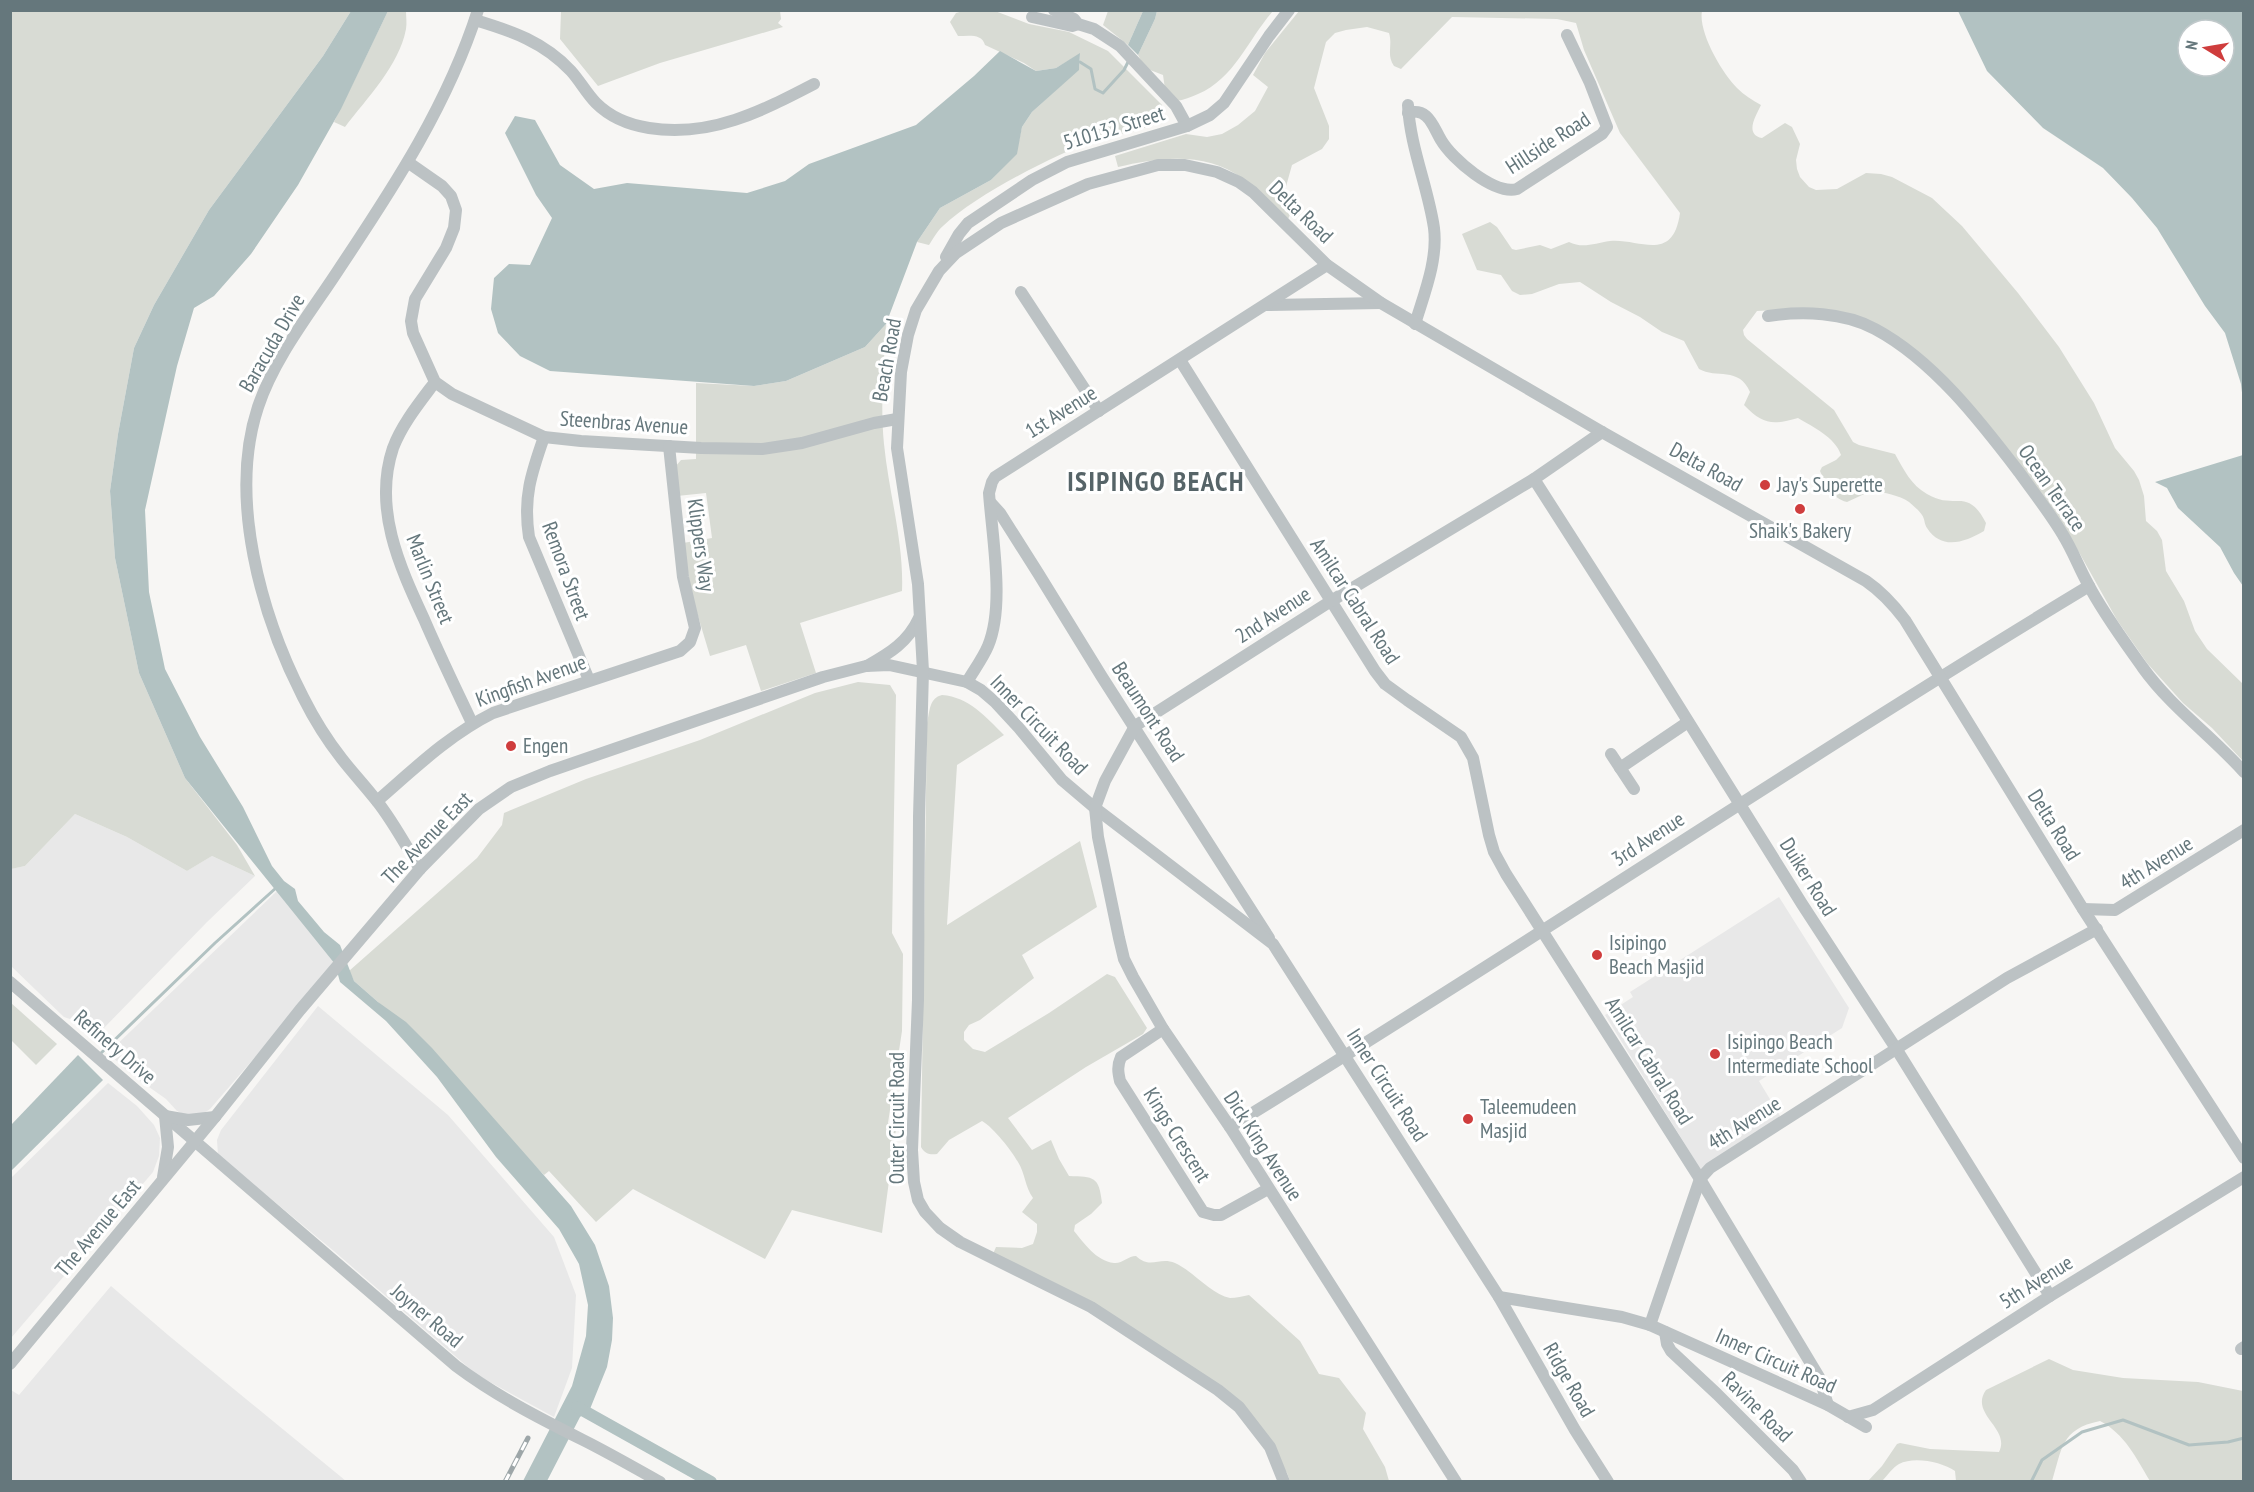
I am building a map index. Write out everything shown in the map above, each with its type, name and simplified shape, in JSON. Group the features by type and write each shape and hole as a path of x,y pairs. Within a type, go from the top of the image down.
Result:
{"street":[{"path":"1054,10 1074,19 1078,24 1094,29 1120,46 1176,106 1187,126"},
{"name":"510132 Street","path":"939,272 959,234 968,223 1032,180 1067,162 1204,119 1224,102 1289,10"},
{"path":"477,15 544,47 571,71 596,103 623,122 638,126 658,130 687,130 721,126 752,115 814,84"},
{"name":"Baracuda Drive","path":"420,869 377,801 329,741 302,695 265,598 249,533 246,499 247,461 257,408 272,375 287,347 409,163 461,59 477,15"},
{"path":"1032,17 1072,26 1078,24"},
{"name":"Hillside Road","path":"1415,324 1428,284 1434,230 1408,109 1425,114 1441,142 1491,185 1509,191 1517,189 1602,135 1607,127 1590,83 1567,35"},
{"path":"409,163 442,186 451,196 456,210 454,228 446,248 412,309 413,333 435,382"},
{"name":"Delta Road","path":"1158,165 1202,167 1239,182 1253,192 1327,264 1381,303 1602,432 1866,581 1891,602 1905,620 2083,909 2244,1158"},
{"name":"Beach Road","path":"923,671 918,584 897,448 901,372 916,310 939,272 956,253 1001,223 1088,184 1158,165"},
{"name":"1st Avenue","path":"967,682 989,645 993,628 996,595 990,502 992,482 999,474 1265,306 1327,264"},
{"path":"1021,292 1099,411"},
{"path":"1265,306 1381,303"},
{"name":"Ocean Terrace","path":"1768,316 1816,314 1851,319 1875,328 1917,359 1960,400 1992,438 2064,536 2089,586 2154,682 2244,772"},
{"name":"Amilcar Cabral Road","path":"1180,360 1375,671 1385,684 1461,737 1468,746 1473,758 1494,852 1506,874 1700,1179 1819,1377 1828,1404"},
{"name":"Steenbras Avenue","path":"435,382 462,399 544,437 581,441 739,449 779,447 897,419"},
{"name":"Marlin Street","path":"435,382 411,414 394,447 386,476 387,515 400,565 472,723"},
{"name":"2nd Avenue","path":"1095,808 1105,781 1135,726 1331,601 1534,479 1602,432"},
{"name":"Remora Street","path":"544,437 528,490 525,514 529,537 589,680"},
{"name":"Klippers Way","path":"669,446 683,577 695,628 685,648"},
{"name":"Duiker Road","path":"1534,479 1802,904 1898,1050 2050,1296"},
{"name":"Beaumont Road","path":"990,502 1000,513 1272,944"},
{"name":"3rd Avenue","path":"1230,1127 1346,1056 1938,677 2089,586"},
{"path":"866,666 894,650 906,640 919,618"},
{"name":"Kingfish Avenue","path":"377,801 437,748 472,723 493,713 685,648"},
{"name":"The Avenue East","path":"10,1364 162,1182 300,1010 420,869 479,808 512,787 561,767 823,677 866,666 889,665 923,671"},
{"name":"Inner Circuit Road","path":"923,671 967,682 995,702 1059,778 1272,944 1499,1297 1622,1317 1650,1325 1828,1404 1866,1427"},
{"name":"Outer Circuit Road","path":"923,671 918,1000 912,1150 914,1182 918,1200 925,1212 940,1228 960,1242 1091,1307 1218,1390 1239,1407 1270,1447 1284,1482"},
{"path":"1620,768 1688,722"},
{"path":"1611,754 1634,789"},
{"name":"Dick King Avenue","path":"1095,808 1098,837 1124,959 1163,1029 1230,1127 1456,1482"},
{"name":"4th Avenue","path":"2083,909 2115,910 2244,830"},
{"name":"4th Avenue","path":"1650,1325 1700,1179 1710,1168 1898,1050 2007,978 2097,929"},
{"name":"Refinery Drive","path":"10,982 195,1141"},
{"name":"Kings Crescent","path":"1163,1029 1121,1057 1118,1064 1120,1081 1203,1212 1221,1215 1268,1189"},
{"path":"162,1182 168,1147 165,1116 188,1120 215,1117"},
{"name":"Joyner Road","path":"195,1141 482,1386 543,1421 584,1440 660,1482"},
{"name":"5th Avenue","path":"1848,1417 1873,1410 2050,1296 2244,1178"},
{"name":"Ridge Road","path":"1499,1297 1575,1430 1608,1482"},
{"name":"Ravine Road","path":"1665,1332 1671,1351 1793,1470 1801,1482"}],"shaded area":[{"path":"11,11 351,11 323,56 209,210 154,305 134,348 110,491 115,558 139,673 185,778 237,845 255,876 212,856 187,871 127,837 75,814 25,866 11,869"},
{"path":"351,11 388,11 341,109 298,185 251,254 214,296 194,308 177,366 145,510 149,592 165,669 200,737 243,807 272,866 284,881 295,889 298,901 324,932 340,945 354,981 406,1022 432,1048 571,1206 595,1245 609,1286 613,1318 607,1367 590,1409 580,1417 547,1481 523,1481 572,1386 586,1336 588,1305 579,1264 559,1229 496,1157 437,1077 386,1021 340,982 335,964 185,778 139,673 115,558 110,491 134,348 154,305 209,210 323,56"},
{"path":"388,11 406,11 406,27 402,43 397,56 381,81 345,127 334,122"},
{"path":"561,11 780,11 781,19 778,23 783,27 660,63 598,86 560,39"},
{"path":"995,11 1029,24 1069,32 1108,51 1162,105 1161,116 1148,126 1098,139 1017,176 958,214 941,228 929,245 917,242 940,208 991,180 1016,154 1022,127 1032,112 1079,69 1080,54 1056,68 1036,71 985,45 978,37 958,36 950,22 956,13"},
{"path":"1108,11 1143,11 1128,45 1103,25"},
{"path":"1143,11 1157,11 1138,55 1128,45"},
{"path":"1157,11 1273,11 1222,78 1198,94 1176,101 1165,89 1163,75 1145,68 1138,55"},
{"path":"1299,11 1702,11 1707,41 1718,63 1737,88 1761,105 1754,119 1752,129 1754,133 1762,138 1785,123 1792,127 1800,144 1796,160 1797,169 1800,177 1809,187 1816,190 1837,189 1866,173 1881,174 1892,177 1932,198 1962,226 2059,347 2094,403 2115,448 2139,480 2144,496 2146,521 2157,531 2162,540 2166,571 2184,601 2195,631 2207,649 2243,684 2243,761 2212,728 2183,703 2147,663 2117,620 2080,554 2021,466 1885,330 1775,310 1757,311 1743,330 1747,339 1834,410 1853,442 1895,454 1912,482 1927,494 1937,499 1966,502 1973,505 1986,523 1984,531 1962,541 1940,540 1927,528 1918,510 1909,502 1896,496 1873,490 1847,502 1841,500 1830,490 1820,471 1822,467 1841,455 1829,438 1798,418 1782,422 1763,420 1744,405 1750,392 1740,379 1699,369 1684,341 1662,332 1580,282 1559,284 1532,294 1520,295 1512,291 1501,275 1477,270 1462,234 1490,222 1497,227 1512,249 1516,250 1540,245 1551,249 1569,242 1584,245 1621,241 1653,245 1670,238 1676,229 1680,213 1620,133 1584,50 1576,23 1557,19 1452,17 1401,69 1394,66 1392,62 1389,33 1367,27 1335,33 1326,42 1314,88 1329,126 1329,139 1322,149 1292,165 1285,190 1291,213 1288,219 1243,179 1214,164 1198,160 1166,159 1118,167 1115,156 1186,134 1207,137 1222,134 1255,111 1268,87 1253,75 1265,53"},
{"path":"1958,11 2243,11 2243,401 2241,384 2225,333 2205,306 2157,228 2103,168 2043,128 1987,71"},
{"path":"1000,51 1036,71 1056,68 1080,53 1079,70 1032,112 1022,127 1017,154 991,180 940,208 917,242 886,324 865,347 786,381 754,386 550,371 520,356 498,333 491,309 494,278 509,264 530,265 552,218 536,195 505,133 515,116 535,120 560,165 594,189 627,183 747,193 785,181 809,164 916,125"},
{"path":"886,324 882,414 886,463 899,536 902,591 800,623 816,673 761,691 746,645 710,656 692,596 683,543 712,538 706,493 677,496 675,467 681,460 696,459 696,383 754,386 786,381 865,347"},
{"path":"2244,455 2243,586 2220,547 2178,508 2167,488 2155,482"},
{"path":"858,682 890,685 896,695 892,933 903,954 902,1031 888,1123 896,1129 882,1233 792,1210 765,1259 633,1189 596,1222 549,1171 544,1175 378,1002 354,981 349,971 477,858 502,825 504,813 586,779 700,740 815,693"},
{"path":"942,695 969,704 1004,735 957,765 947,925 1080,841 1097,907 1022,955 1034,978 980,1020 969,1025 964,1032 964,1040 973,1049 985,1052 1107,974 1115,977 1147,1028 1143,1034 1086,1067 1008,1118 1032,1150 1051,1140 1069,1176 1090,1178 1097,1183 1102,1203 1075,1225 1074,1231 1096,1255 1114,1263 1136,1256 1151,1263 1169,1261 1182,1267 1223,1296 1230,1298 1249,1295 1300,1341 1319,1374 1339,1378 1366,1413 1363,1429 1385,1467 1389,1481 1290,1481 1287,1473 1237,1402 993,1254 996,1247 1022,1248 1033,1244 1037,1224 1022,1212 1033,1198 1020,1166 992,1129 982,1121 949,1140 937,1154 928,1154 921,1147 927,723 932,702"},
{"path":"75,814 127,837 187,871 212,856 255,876 101,1031 78,1010 70,1019 64,1017 11,966 10,869 25,866"},
{"path":"277,891 336,964 210,1109 198,1117 191,1118 177,1111 166,1099 132,1075 108,1053"},
{"name":"Isipingo Beach Intermediate School","path":"1779,897 1849,1008 1842,1028 1759,1081 1782,1119 1701,1170 1605,1015 1633,997 1630,992"},
{"path":"11,1003 57,1044 36,1065 11,1040"},
{"path":"318,1006 448,1115 554,1237 576,1295 572,1368 554,1417 477,1375 335,1252 218,1155 217,1140 221,1130"},
{"path":"78,1055 103,1080 11,1171 11,1125"},
{"path":"108,1083 137,1106 154,1125 160,1138 159,1156 153,1172 11,1338 11,1178"},
{"path":"111,1286 346,1481 11,1481 11,1390 19,1395"},
{"path":"2049,1359 2073,1370 2123,1378 2198,1382 2243,1391 2243,1481 2150,1481 2123,1440 2109,1426 2100,1421 2077,1429 2070,1435 2061,1451 2052,1481 1956,1481 1955,1471 1949,1468 1936,1463 1912,1460 1899,1464 1882,1481 1868,1481 1900,1443 1930,1449 1999,1452 2000,1436 1983,1406 1982,1399 1986,1390"}],"waterway":[{"path":"1080,62 1091,69 1095,89 1103,93 1124,70 1129,60"},
{"path":"99,1055 215,943 277,887"},
{"path":"577,1407 711,1482"},
{"path":"2031,1482 2042,1460 2082,1432 2123,1420 2189,1445 2228,1442 2244,1438"}],"railway":[{"path":"505,1482 528,1438"}],"place":[{"name":"Jay's Superette","path":"1765,485"},
{"name":"Shaik's Bakery","path":"1800,509"},
{"name":"Engen","path":"511,746"},
{"name":"Isipingo Beach Masjid","path":"1597,955"},
{"name":"Isipingo Beach Intermediate School","path":"1715,1054"},
{"name":"Taleemudeen Masjid","path":"1468,1119"}],"district":[{"name":"ISIPINGO BEACH","path":"1156,482"}]}
